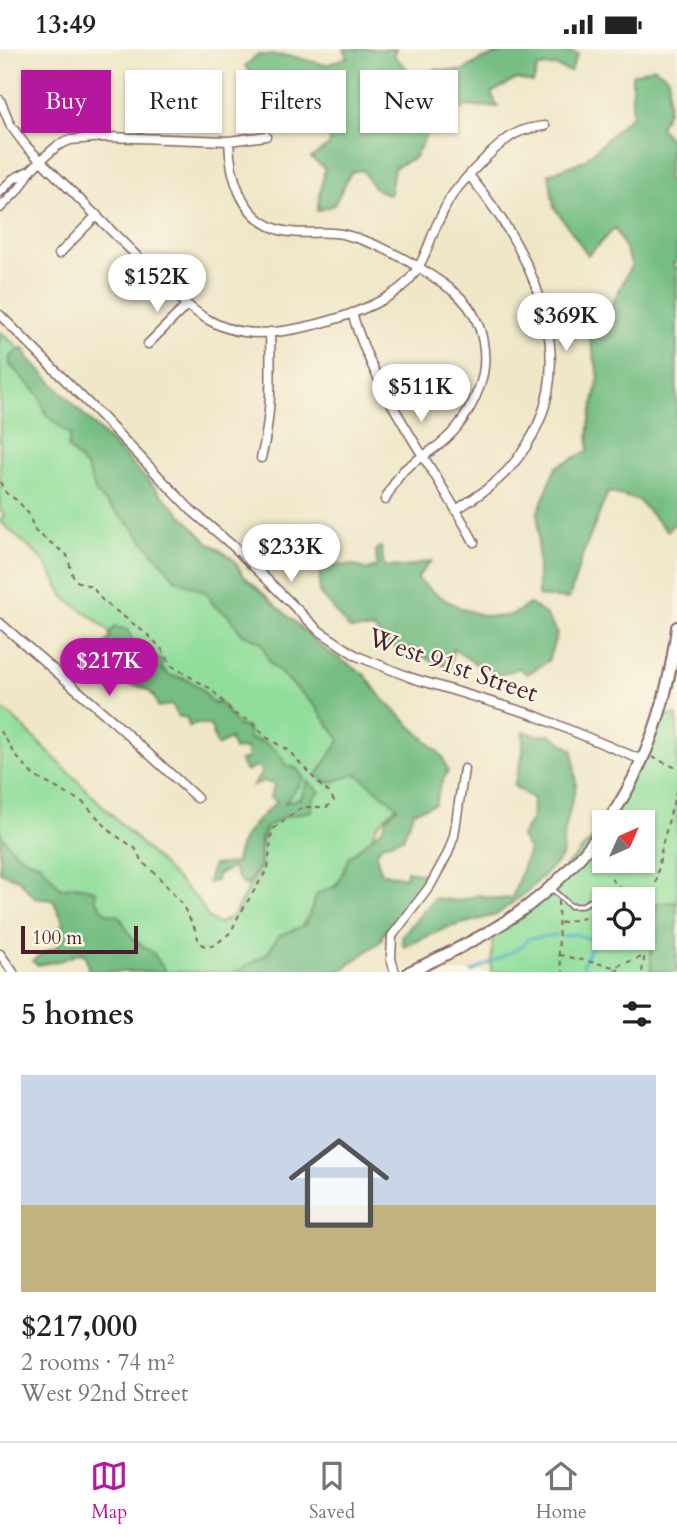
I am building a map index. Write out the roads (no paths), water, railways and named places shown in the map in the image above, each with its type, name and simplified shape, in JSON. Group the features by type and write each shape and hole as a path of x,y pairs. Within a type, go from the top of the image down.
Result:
{"main road":[{"path":"615,810 646,758 660,717 668,686 677,627"},
{"path":"409,972 493,932 550,887 573,866 592,842"}],"street":[{"path":"0,100 20,139 187,305 213,323 244,333 312,325 352,313 390,296 405,284 419,266 452,196 469,175 516,133 545,126"},
{"path":"0,192 57,146 70,140 92,137 229,141 266,136"},
{"path":"229,141 232,175 242,198 260,219 278,230 345,234 389,250 419,266 451,289 464,301 474,317 484,344 485,362 479,387 464,419 441,443 400,476 385,500"},
{"path":"0,208 20,188 30,170"},
{"path":"456,510 487,489 508,470 528,444 543,410 553,367 549,329 535,282 507,226 469,175"},
{"path":"59,254 97,215"},
{"path":"148,344 187,305"},
{"path":"352,313 370,360 474,542"},
{"name":"West 91st Street","path":"0,315 191,510 234,547 318,630 368,661 412,678 531,714 646,758"},
{"path":"261,458 266,440 271,380 270,332"},
{"path":"0,622 197,797"},
{"path":"395,972 391,959 392,936 430,886 448,853 456,823 464,769"},
{"path":"0,954 13,972"}],"lane":[{"path":"550,887 570,906 581,907 592,900"}],"waterway":[{"path":"563,936 575,934 591,939 591,947 583,964 585,970"},
{"path":"472,972 521,947 528,939 556,935"}]}
